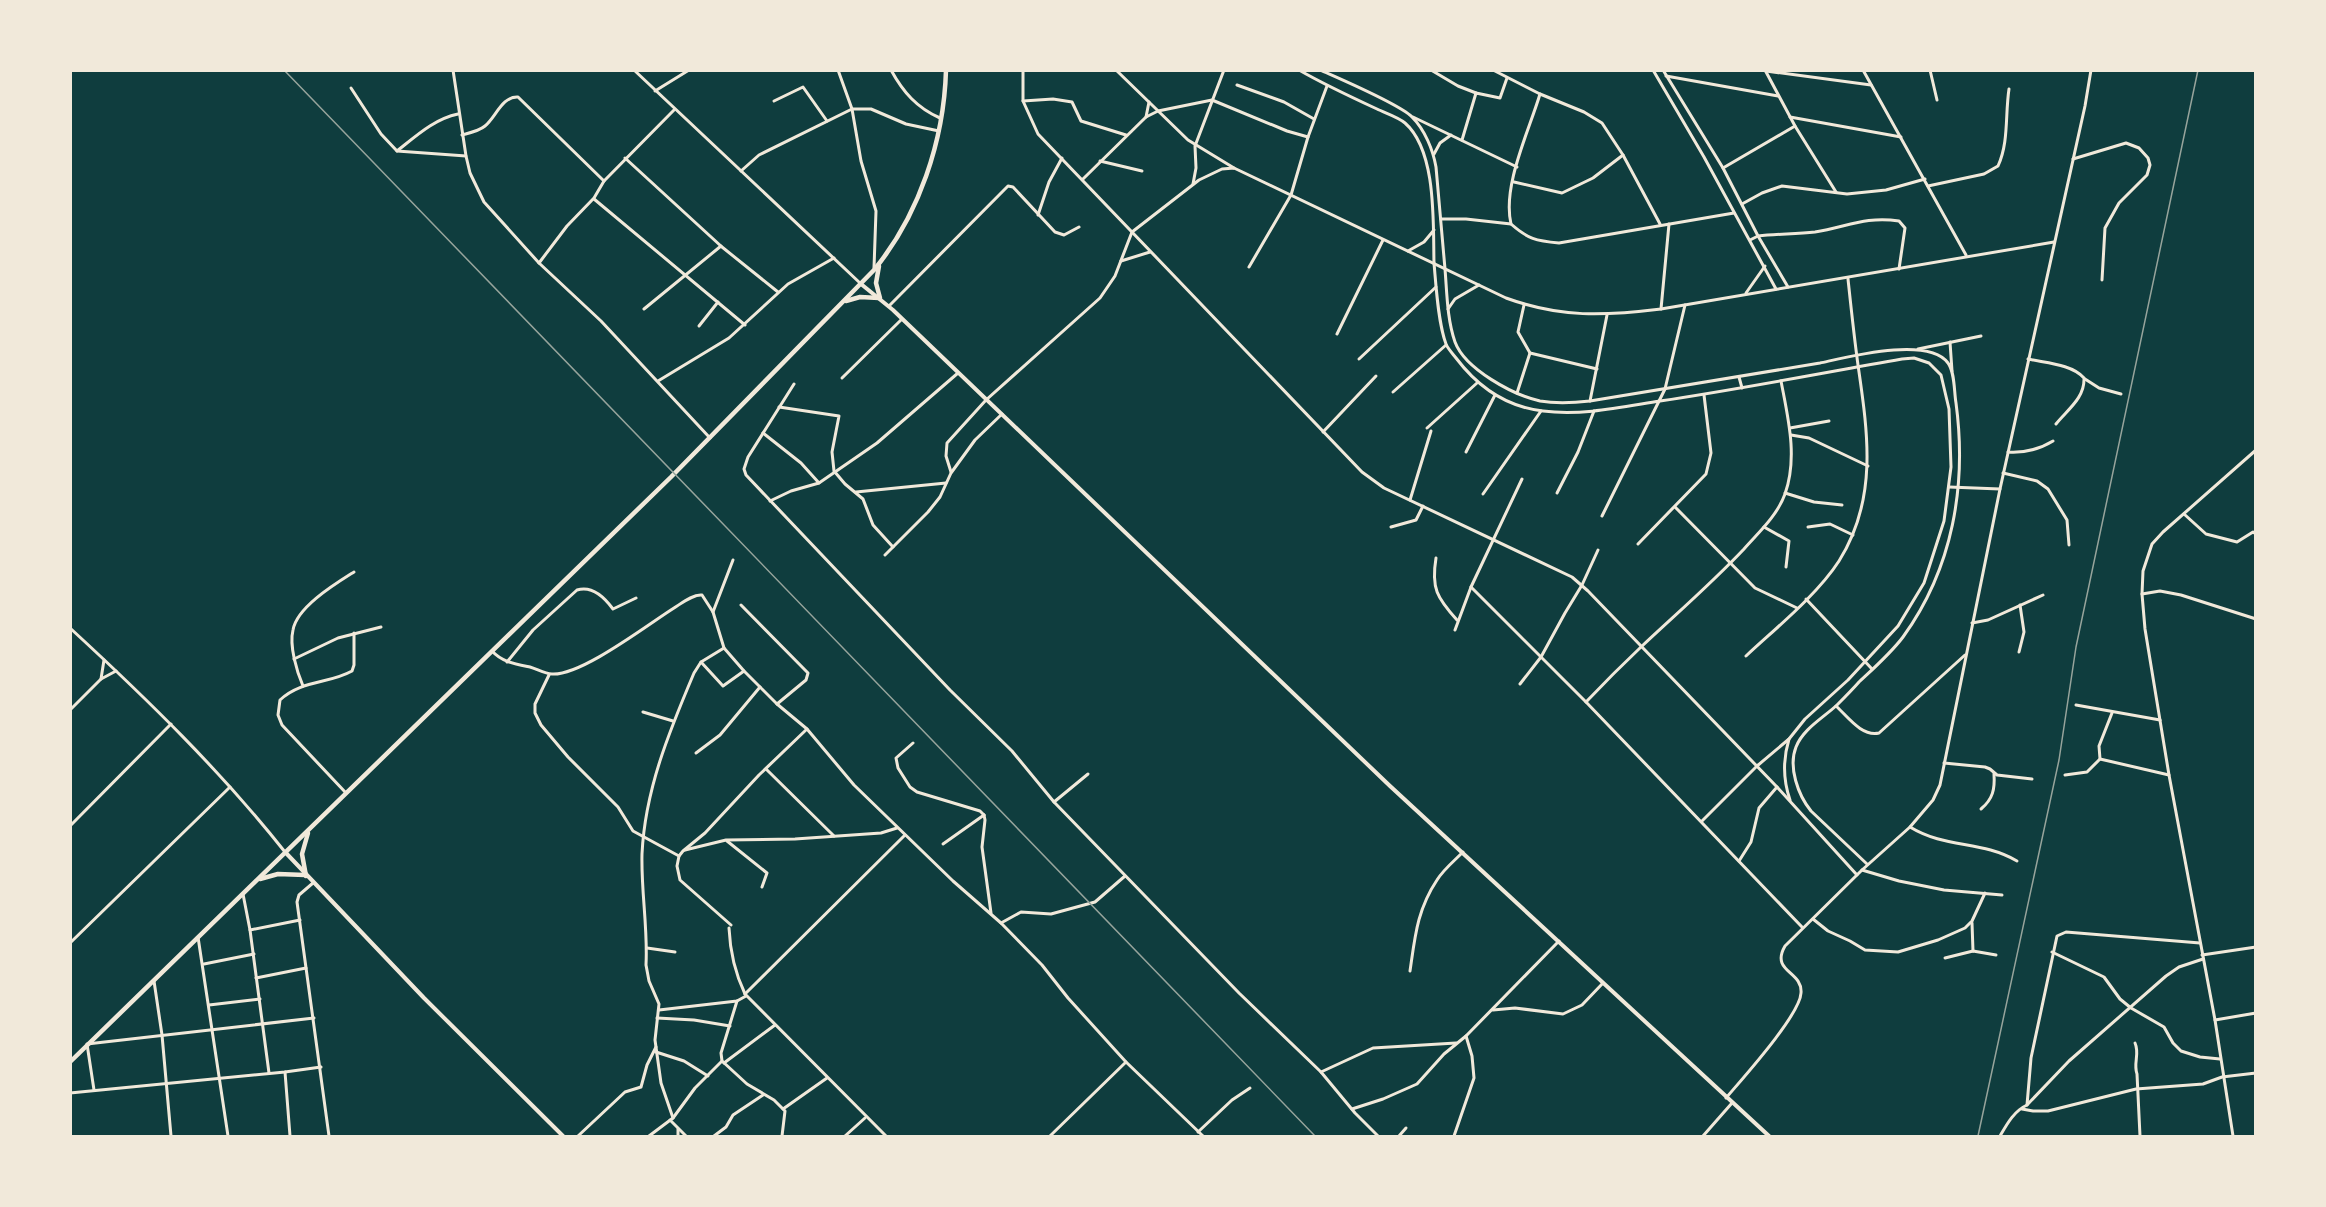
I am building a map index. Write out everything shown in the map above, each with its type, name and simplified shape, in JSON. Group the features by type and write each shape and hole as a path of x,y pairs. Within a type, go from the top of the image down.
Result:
{"main road":[{"path":"70,1062 671,477 874,270 914,205 926,176 939,131 946,70"},
{"path":"879,263 876,283 879,298"},
{"path":"861,284 889,306 1195,600 1769,1137"},
{"path":"845,301 860,297 879,298"},
{"path":"306,876 302,854 309,831"},
{"path":"286,853 424,998 564,1137"},
{"path":"259,879 278,874 306,876"}],"street":[{"path":"453,70 466,156 470,173 484,202 538,263 601,321 710,438"},
{"path":"634,70 861,284"},
{"path":"655,91 689,70"},
{"path":"838,70 852,109 861,161 876,211 874,270"},
{"path":"891,70 907,96 920,108 940,118"},
{"path":"1023,70 1023,100 1038,134 1265,368 1362,472 1384,488 1563,572 1582,585 1777,787 1857,874"},
{"path":"1116,70 1195,146 1234,168 1524,305 1567,313 1607,315 1660,309 1848,279 1966,255 2054,242"},
{"path":"1193,184 1196,168 1195,146 1224,70"},
{"path":"1299,70 1405,123 1422,148 1427,169 1434,230 1436,287 1446,345 1478,383 1495,395 1541,411 1565,413 1704,395 1902,359 1914,358 1929,363 1941,375 1949,409 1951,467 1944,521 1924,583 1898,626 1865,662 1805,719 1790,739 1757,766 1702,821"},
{"path":"1320,70 1411,117 1517,167"},
{"path":"1332,75 1334,70"},
{"path":"1431,70 1458,86 1476,93 1501,97 1506,78"},
{"path":"1493,70 1540,94 1584,112 1602,123 1660,224"},
{"path":"1653,70 1765,266 1776,290"},
{"path":"1663,70 1723,168 1758,236 1788,287"},
{"path":"1863,70 1966,255"},
{"path":"1930,70 1938,100"},
{"path":"1726,1098 1770,1046 1801,996 1800,983 1783,966 1780,958 1785,946 1867,864 1910,827 1933,800 1940,785 1971,623 2091,70"},
{"path":"1766,71 1872,86"},
{"path":"1766,71 1795,126 1836,192"},
{"path":"1666,75 1778,96"},
{"path":"1237,85 1284,102 1314,119"},
{"path":"1250,267 1292,195 1308,137 1327,86"},
{"path":"774,101 803,87 827,121"},
{"path":"351,88 381,134 397,151 466,156"},
{"path":"1928,186 1984,174 1998,166 2005,142 2008,89"},
{"path":"1462,141 1476,93"},
{"path":"1511,224 1509,203 1517,167 1540,94"},
{"path":"462,135 485,126 506,100 513,96 518,97 604,181"},
{"path":"1023,100 1053,99 1072,102 1081,122 1126,135"},
{"path":"1083,179 1146,117 1158,111 1212,100 1287,131 1308,137"},
{"path":"1146,117 1149,102"},
{"path":"741,171 759,155 852,109 871,109 906,124 939,131"},
{"path":"538,263 567,226 594,198 604,181 674,110"},
{"path":"397,151 435,122 459,114"},
{"path":"1411,117 1424,134 1434,155 1448,309 1455,343 1460,351 1488,378 1516,393 1542,402 1565,404 1590,401 1857,355 1917,349 1981,336"},
{"path":"1790,117 1901,137"},
{"path":"1723,168 1795,126"},
{"path":"1434,155 1440,143 1451,135"},
{"path":"2073,159 2126,143 2139,148 2148,158 2150,165 2147,176 2119,203 2105,228 2102,280"},
{"path":"1514,182 1562,193 1593,178 1623,156"},
{"path":"625,158 721,246 778,292"},
{"path":"1038,214 1049,182 1062,158"},
{"path":"1100,161 1142,171"},
{"path":"951,473 946,456 947,443 986,400 1100,298 1115,276 1132,232 1193,184 1211,173 1234,168"},
{"path":"1742,204 1762,193 1782,186 1847,194 1868,193 1924,179"},
{"path":"889,306 1008,186 1013,187 1059,234 1069,234 1079,227"},
{"path":"594,198 745,325"},
{"path":"1441,219 1511,224 1525,236 1536,241 1559,243 1734,213"},
{"path":"1750,240 1758,236 1815,231 1880,218 1899,221 1905,228 1899,268"},
{"path":"1660,309 1669,224"},
{"path":"1408,251 1424,242 1434,230"},
{"path":"1337,334 1383,240"},
{"path":"644,309 721,246"},
{"path":"1121,261 1150,252"},
{"path":"658,381 729,338 778,292 800,276 834,258"},
{"path":"1745,295 1765,266"},
{"path":"1746,656 1806,599 1838,562 1853,535 1863,505 1868,466 1867,423 1848,279"},
{"path":"1448,309 1455,299 1479,285"},
{"path":"1359,359 1436,287"},
{"path":"699,326 718,302"},
{"path":"1524,305 1518,332 1530,353 1597,369"},
{"path":"1602,516 1665,389 1685,305"},
{"path":"1590,401 1607,315"},
{"path":"842,378 902,320"},
{"path":"1867,864 1811,811 1798,789 1793,761 1794,753 1811,726 1836,706 1903,637 1926,599 1941,564 1952,528 1961,460 1950,342"},
{"path":"1393,392 1446,345"},
{"path":"1917,349 1936,355 1948,363 1952,376"},
{"path":"1516,393 1530,353"},
{"path":"2028,359 2068,368 2079,373 2090,384 2121,394"},
{"path":"770,501 790,491 819,483 877,442 958,373"},
{"path":"1323,432 1377,376"},
{"path":"1739,376 1742,388"},
{"path":"2056,424 2076,403 2084,378"},
{"path":"1586,702 1731,563 1778,509 1785,493 1791,468 1791,435 1781,381"},
{"path":"1410,500 1429,430 1478,383"},
{"path":"794,384 748,458 744,469 746,475 950,690 1005,744 1054,802 1239,993 1321,1072 1378,1137"},
{"path":"1466,452 1495,395"},
{"path":"1638,544 1701,480 1710,465 1711,453 1704,395"},
{"path":"779,407 838,416 832,452 834,471 844,484 856,492 866,504 873,525 893,547"},
{"path":"1949,409 1956,408"},
{"path":"1483,494 1541,411"},
{"path":"1557,493 1578,452 1594,411"},
{"path":"885,555 928,512 940,497 951,473 975,440 1002,414"},
{"path":"1790,428 1829,421"},
{"path":"763,433 794,457 819,483"},
{"path":"1791,435 1809,438 1868,466"},
{"path":"2008,452 2027,451 2053,441"},
{"path":"2233,1137 2215,1020 2169,775 2145,629 2142,594 2145,562 2152,544 2256,450"},
{"path":"2003,473 2037,481 2048,489 2067,520 2068,545"},
{"path":"1455,630 1471,587 1522,479"},
{"path":"856,492 946,483"},
{"path":"1949,487 2000,489"},
{"path":"1785,493 1814,502 1842,505"},
{"path":"1391,527 1416,520 1424,506"},
{"path":"1675,507 1755,588 1797,608"},
{"path":"2184,514 2206,534 2236,542 2253,532 2256,534"},
{"path":"1808,527 1830,524 1853,535"},
{"path":"1764,527 1789,541 1786,567"},
{"path":"1520,684 1541,657 1582,585 1598,550"},
{"path":"1436,558 1433,586 1444,606 1457,620"},
{"path":"713,612 733,560"},
{"path":"303,686 294,659 292,634 296,623 307,607 330,587 354,572"},
{"path":"1471,587 1702,821 1802,927"},
{"path":"507,662 533,630 577,590 584,588 603,596 613,609 636,598"},
{"path":"2142,594 2160,591 2181,595 2256,619"},
{"path":"492,651 507,662 535,668 549,675 575,669 595,660 697,594 702,594 713,612 724,648 744,671 777,704 807,729 854,785 897,828 1001,923 1042,965 1068,998 1126,1062 1203,1137"},
{"path":"1971,623 1988,620 2043,595"},
{"path":"1806,599 1872,669"},
{"path":"741,605 808,673 806,680 777,704"},
{"path":"2019,652 2025,632 2020,605"},
{"path":"294,659 325,643 381,627"},
{"path":"70,628 171,724 230,787 286,853"},
{"path":"346,793 282,724 278,715 280,700 285,695 303,686 352,671 354,633"},
{"path":"686,1137 671,1119 661,1083 656,1049 655,1029 659,1010 657,998 647,974 643,889 644,836 650,792 674,721 694,673 701,662 724,648"},
{"path":"1836,706 1864,732 1879,733 1965,655"},
{"path":"101,679 104,659"},
{"path":"701,662 722,686 744,671"},
{"path":"70,710 101,679 116,671"},
{"path":"549,675 535,704 535,713 541,725 568,757 618,807 633,831 679,856"},
{"path":"696,753 720,735 760,687"},
{"path":"2076,705 2160,720"},
{"path":"643,712 674,721"},
{"path":"2065,776 2087,772 2100,759 2099,746 2112,712"},
{"path":"1805,719 1811,726"},
{"path":"70,826 171,724"},
{"path":"807,729 718,820 683,851 679,856 677,872 680,880 730,927 733,959 745,995 886,1137"},
{"path":"1790,739 1785,753 1784,774 1791,802"},
{"path":"913,743 896,758 898,768 910,787 923,796 945,800 980,811 984,815"},
{"path":"2100,759 2169,775"},
{"path":"1944,763 1990,769 1994,774 1993,794 1981,808"},
{"path":"766,769 834,836"},
{"path":"1054,802 1088,774"},
{"path":"1994,774 2032,779"},
{"path":"70,943 230,787"},
{"path":"1739,861 1751,842 1761,804 1777,787"},
{"path":"943,844 984,815"},
{"path":"984,815 982,847 991,915"},
{"path":"1910,827 1938,841 1996,851 2017,861"},
{"path":"683,851 726,840 881,833 897,828"},
{"path":"659,1010 737,1001 905,835"},
{"path":"726,840 767,873 762,887"},
{"path":"1410,971 1413,937 1423,906 1436,880 1463,852"},
{"path":"1862,870 1899,881 1944,890 2002,895"},
{"path":"1001,923 1021,912 1051,914 1095,902 1126,875"},
{"path":"313,883 299,895 297,902 329,1137"},
{"path":"243,893 254,954 269,1073"},
{"path":"1813,919 1828,931 1850,940 1865,950 1899,952 1959,932 1972,921 1985,893"},
{"path":"250,930 300,920"},
{"path":"1972,921 1973,951"},
{"path":"2027,1105 2031,1058 2057,936 2066,932 2200,943"},
{"path":"198,937 204,964 228,1137"},
{"path":"1352,1109 1417,1084 1444,1054 1467,1036 1559,941"},
{"path":"2000,1137 2011,1119 2069,1060 2179,967 2202,957 2256,947"},
{"path":"647,948 675,952"},
{"path":"1945,958 1973,951 1996,955"},
{"path":"2052,952 2104,977 2120,999 2164,1027 2173,1043 2181,1051 2200,1057 2220,1059"},
{"path":"204,964 254,954"},
{"path":"256,978 306,968"},
{"path":"154,981 162,1035 170,1136"},
{"path":"1491,1011 1515,1008 1563,1014 1582,1005 1604,982"},
{"path":"209,1005 260,999"},
{"path":"737,1001 721,1055 723,1062 747,1084 774,1100 783,1109 786,1114 782,1137"},
{"path":"2215,1020 2256,1013"},
{"path":"94,1090 87,1044 314,1018"},
{"path":"657,1018 694,1020 730,1026"},
{"path":"649,1137 671,1119 692,1092 723,1062 775,1025"},
{"path":"1454,1137 1474,1078 1467,1036"},
{"path":"1321,1072 1373,1048 1458,1043"},
{"path":"2135,1043 2138,1049 2134,1062 2140,1137"},
{"path":"656,1049 684,1061 708,1076"},
{"path":"578,1137 625,1092 641,1087 647,1065 656,1049"},
{"path":"1050,1137 1126,1062"},
{"path":"70,1093 285,1072 321,1066"},
{"path":"285,1072 290,1137"},
{"path":"2021,1108 2033,1111 2048,1110 2136,1089 2204,1084 2222,1077 2256,1072"},
{"path":"783,1109 827,1078"},
{"path":"1198,1132 1232,1100 1250,1088"},
{"path":"714,1137 726,1127 730,1118 763,1095"},
{"path":"1703,1137 1732,1103"},
{"path":"845,1137 865,1118"},
{"path":"1399,1137 1406,1128"},
{"path":"678,1130 678,1137"}],"railway":[{"path":"284,70 1315,1136"},
{"path":"1978,1136 2059,760 2076,647 2198,70"}]}
